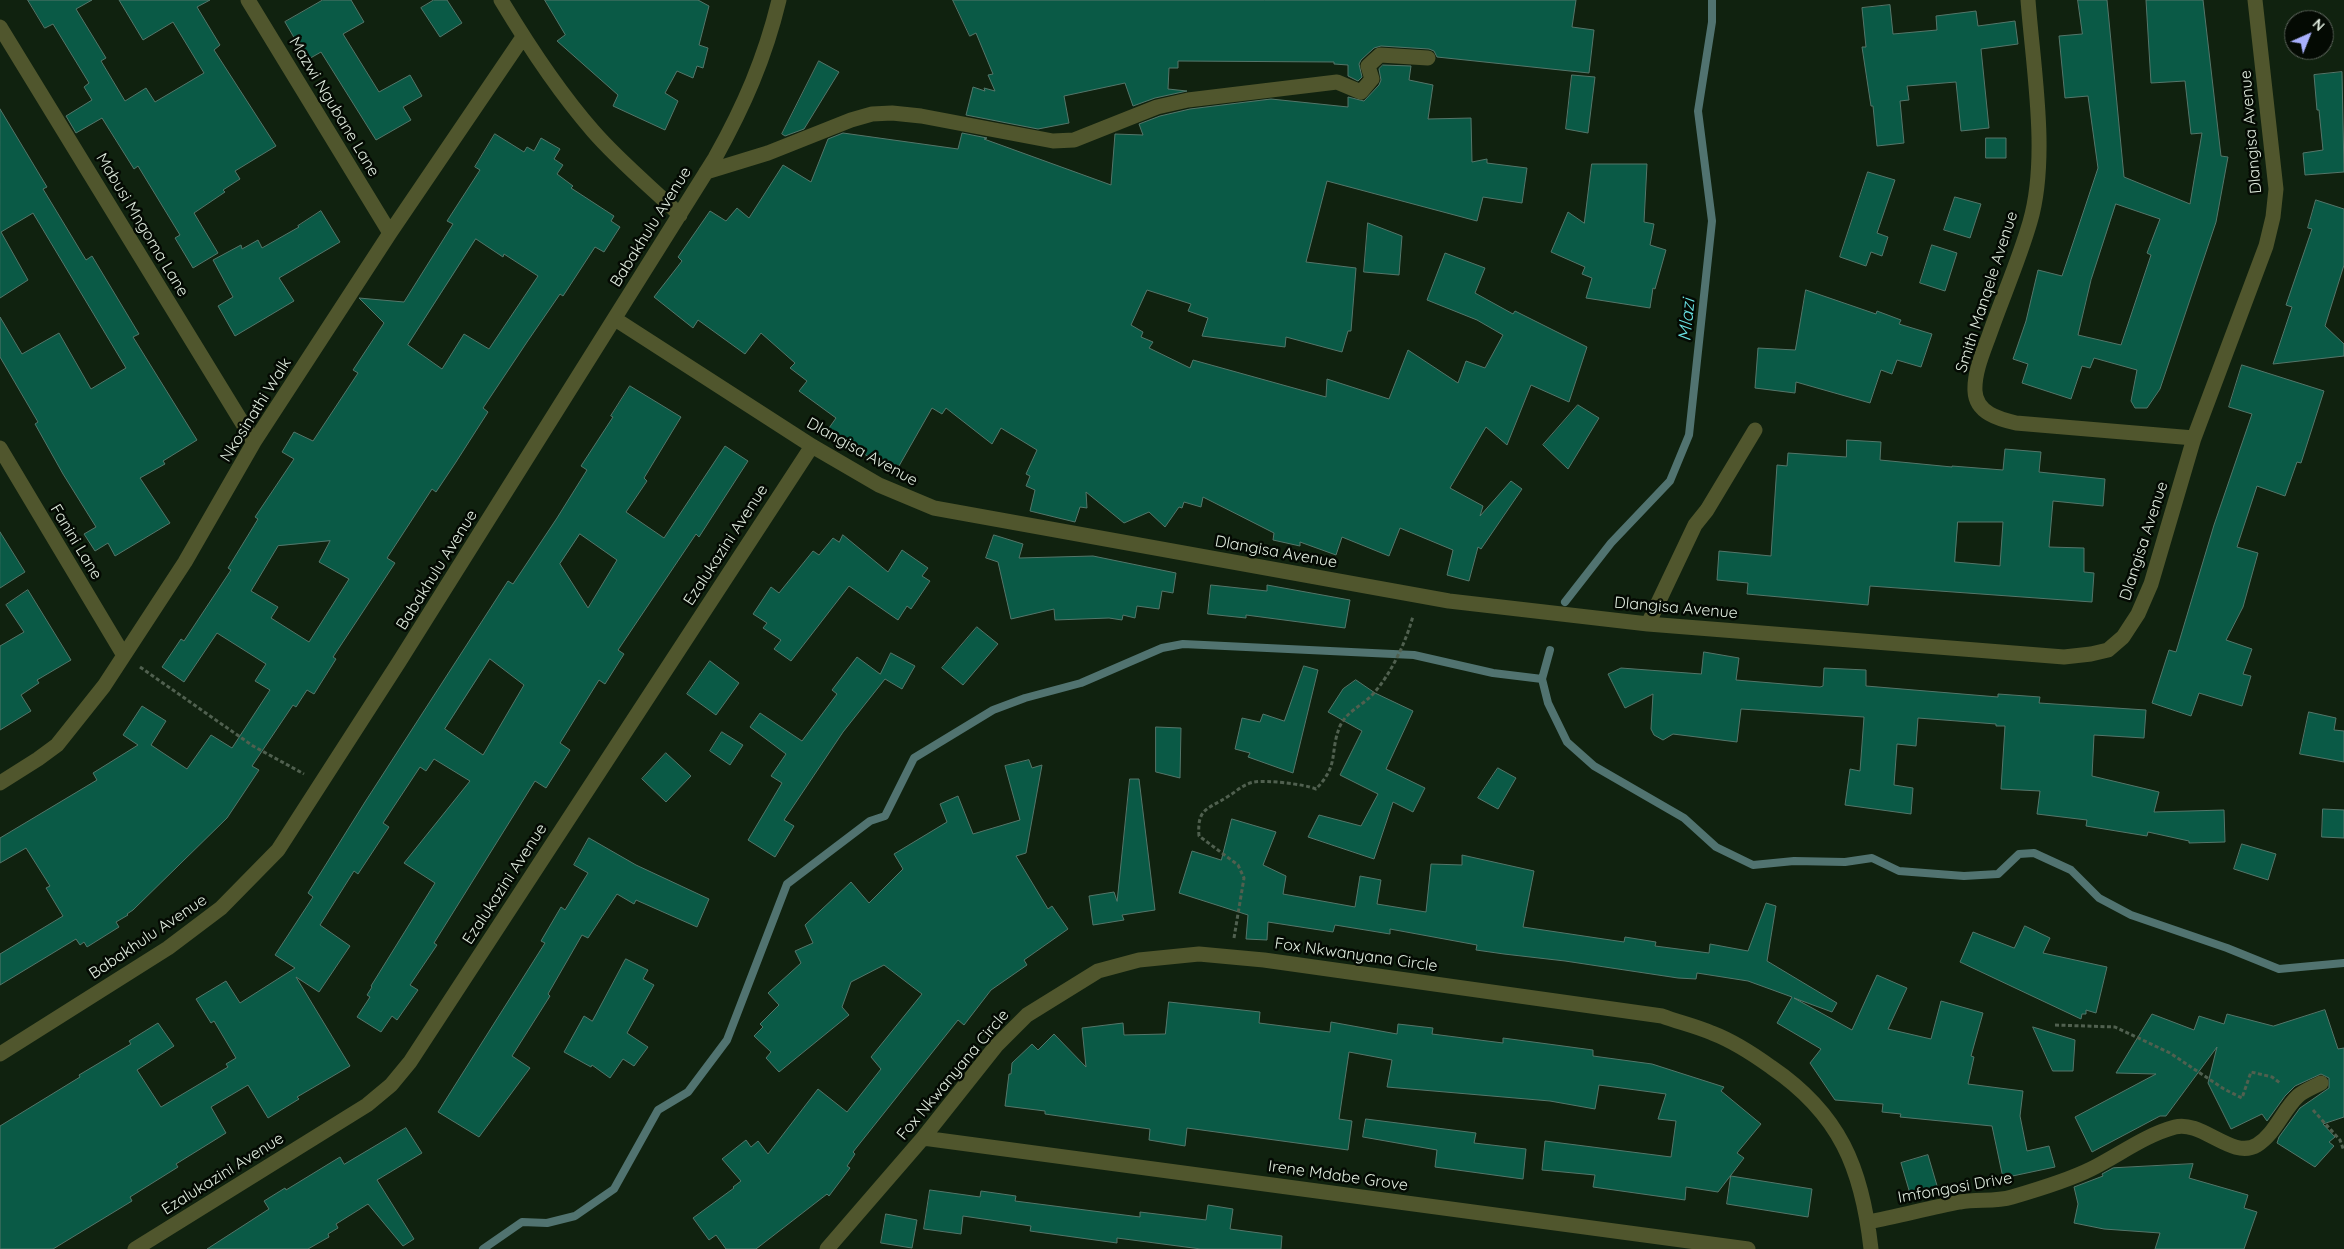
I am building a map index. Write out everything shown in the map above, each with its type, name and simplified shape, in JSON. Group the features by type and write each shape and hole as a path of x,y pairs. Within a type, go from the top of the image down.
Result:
{"street":[{"name":"Mazwi Ngubane Lane","path":"248,0 390,233"},
{"path":"500,0 575,110 594,132 680,215"},
{"name":"Babakhulu Avenue","path":"0,1054 168,948 221,908 278,850 322,784 706,172 738,116 769,41 778,0"},
{"name":"Smith Manqele Avenue","path":"2028,0 2040,169 2030,222 1982,356 1975,382 1975,393 1984,410 1996,418 2016,423 2194,438"},
{"name":"Dlangisa Avenue","path":"615,319 812,446 880,485 904,497 934,508 1449,602 1648,624 2064,657 2092,654 2108,650 2122,637 2138,614 2151,584 2194,438 2266,246 2273,217 2276,189 2255,0"},
{"name":"Mabusi Mngoma Lane","path":"0,26 254,442"},
{"name":"Nkosinathi Walk","path":"0,783 38,760 56,745 104,686 123,654 185,562 254,442 390,233 523,36"},
{"path":"706,172 768,153 851,120 872,114 892,113 921,116 1053,140 1074,140 1157,108 1188,100 1337,82 1361,92 1372,79 1368,66 1380,55 1428,58"},
{"path":"1648,624 1695,525 1707,510 1755,430"},
{"name":"Ezalukazini Avenue","path":"135,1249 367,1105 390,1085 410,1062 812,446"},
{"name":"Fanini Lane","path":"0,448 123,654"},
{"name":"Fox Nkwanyana Circle","path":"827,1249 923,1138 996,1046 1027,1015 1098,971 1140,960 1199,954 1264,960 1662,1016 1713,1033 1752,1054 1796,1083 1823,1111 1845,1146 1861,1187 1871,1249"},
{"name":"Imfongosi Drive","path":"1868,1222 1961,1202 1998,1201 2013,1197 2090,1170 2140,1142 2178,1126 2192,1127 2236,1147 2248,1148 2257,1145 2264,1138 2299,1096 2321,1083"},
{"name":"Irene Mdabe Grove","path":"923,1138 1748,1249"}],"path":[{"path":"1232,958 1240,893 1244,878 1238,865 1199,836 1198,821 1207,807 1254,782 1306,785 1316,789 1328,777 1340,727 1348,714 1372,695 1388,673 1410,625"},
{"path":"123,654 253,746 322,784"},
{"path":"2055,1026 2115,1027 2170,1053 2224,1089 2242,1098 2251,1072 2272,1077 2285,1087 2288,1098 2284,1113"},
{"path":"2299,1096 2334,1132 2340,1140 2344,1151"}],"building":[{"path":"28,0 92,0 76,9 106,58 101,61 125,101 146,88 155,102 204,73 173,22 143,40 119,0 210,0 197,7 220,45 214,50 276,146 235,171 240,179 223,190 225,192 194,213 218,253 193,268 175,238 180,235 138,166 134,169 102,118 76,133 66,116 92,100 84,87 89,83 53,24 45,28"},
{"path":"323,0 351,0 364,22 343,34 379,92 410,75 422,96 403,107 411,120 376,140 321,52 307,60 285,22"},
{"path":"434,0 447,0 462,23 440,37 421,8"},
{"path":"545,0 698,0 709,6 699,45 708,48 703,68 697,66 693,78 677,71 665,93 678,101 665,130 613,106 618,95 557,41 565,35"},
{"path":"953,0 1576,0 1572,27 1594,30 1589,73 1437,57 1434,51 1429,49 1381,46 1374,48 1361,60 1359,64 1362,77 1358,81 1348,76 1348,65 1334,64 1334,62 1178,61 1178,68 1169,68 1168,89 1187,91 1155,98 1133,106 1125,83 1064,96 1069,123 1038,129 966,115 973,87 985,91 984,88 995,91 988,75 993,74 976,33 970,36"},
{"path":"2078,0 2107,0 2124,177 2190,204 2202,133 2191,134 2185,81 2151,83 2146,0 2203,0 2221,156 2228,157 2216,222 2160,389 2147,408 2135,408 2131,401 2137,370 2094,358 2090,368 2082,366 2071,399 2022,383 2028,364 2013,359 2026,321 2038,270 2062,276 2098,168 2088,96 2065,98 2059,36 2082,34","holes":["2116,204 2160,219 2147,253 2151,255 2121,345 2078,335 2091,280"]},
{"path":"1890,5 1893,34 1937,30 1936,16 1976,11 1978,26 2015,21 2018,44 1981,49 1989,128 1961,131 1956,82 1907,86 1909,100 1900,101 1904,143 1877,146 1873,106 1871,106 1862,47 1866,47 1862,8"},
{"path":"819,61 839,72 804,129 785,136 782,134"},
{"path":"1383,65 1411,66 1409,80 1433,85 1428,119 1471,118 1472,162 1487,159 1487,163 1527,168 1522,203 1483,197 1477,221 1327,181 1306,262 1356,268 1351,331 1348,331 1342,352 1286,337 1285,347 1202,336 1208,318 1188,311 1191,304 1147,290 1131,325 1143,332 1141,337 1153,342 1149,348 1190,368 1193,360 1326,397 1327,379 1389,399 1408,350 1458,383 1466,361 1485,368 1503,335 1477,320 1427,300 1445,253 1485,268 1475,293 1513,314 1515,311 1587,347 1569,402 1531,385 1507,445 1486,427 1450,488 1483,506 1480,516 1511,481 1522,489 1481,549 1478,547 1469,581 1447,575 1453,550 1400,528 1389,556 1342,537 1336,555 1300,542 1300,546 1273,540 1274,533 1203,497 1201,507 1184,502 1182,508 1179,507 1165,527 1149,512 1124,523 1086,492 1087,508 1080,507 1075,522 1030,511 1035,490 1026,486 1030,476 1026,474 1037,450 1001,428 992,444 946,408 942,414 932,408 895,473 861,452 829,428 836,418 799,391 807,381 790,368 795,363 761,333 745,354 698,320 693,328 654,297 682,261 678,257 710,211 726,221 737,208 749,218 783,165 811,182 828,139 843,133 958,149 962,133 987,138 984,139 1111,185 1115,134 1143,135 1139,124 1160,116 1190,109 1271,99 1348,107 1348,97 1364,101 1379,85 1381,80 1379,69"},
{"path":"2342,72 2344,172 2305,175 2303,153 2323,150 2314,75"},
{"path":"1572,75 1595,77 1588,133 1566,129"},
{"path":"0,109 47,187 43,189 86,260 92,256 139,334 133,337 197,440 163,461 165,464 140,478 170,523 115,556 108,543 95,551 84,534 96,527 63,474 35,424 38,422 0,357 0,317 22,354 59,333 91,389 126,368 33,213 1,232 28,280 0,298"},
{"path":"495,134 524,152 527,147 534,151 541,138 560,149 554,159 563,165 557,174 573,186 571,188 614,216 611,221 620,227 604,252 595,247 563,296 560,294 483,408 488,412 456,462 436,492 432,489 387,558 395,563 333,657 336,659 314,694 307,690 296,707 293,705 252,766 259,770 227,818 128,915 116,922 119,927 87,947 84,942 80,945 76,939 0,985 0,954 63,916 46,888 50,886 26,848 0,863 0,838 97,780 93,773 138,745 123,735 142,706 166,721 151,745 187,769 211,735 232,748 270,690 255,681 266,664 217,633 184,682 162,667 181,639 184,641 231,570 228,568 258,519 255,517 294,459 282,452 294,432 313,441 358,373 353,370 384,323 359,298 404,302 453,224 447,221 480,170 475,167","holes":["476,239 503,257 504,254 538,276 489,349 464,334 442,369 408,345","330,541 319,562 349,579 309,642 271,618 278,607 251,591 278,546"]},
{"path":"1986,138 2006,138 2006,158 1986,158"},
{"path":"1592,164 1647,164 1644,222 1654,224 1650,245 1666,250 1655,289 1653,288 1650,308 1586,298 1592,278 1582,274 1585,267 1551,252 1568,212 1584,223"},
{"path":"1868,172 1895,180 1877,233 1888,237 1882,256 1871,252 1866,266 1840,257"},
{"path":"1955,197 1981,204 1970,238 1944,230"},
{"path":"2316,200 2344,209 2344,265 2325,326 2344,344 2344,356 2273,364 2292,307 2286,305 2312,229 2308,228"},
{"path":"321,211 340,242 279,278 294,301 235,336 218,306 233,297 213,260 241,245 242,249 258,240 262,248 299,227"},
{"path":"1368,223 1402,236 1399,275 1364,272"},
{"path":"1932,245 1957,253 1945,291 1920,283"},
{"path":"1806,290 1876,314 1877,311 1901,320 1899,324 1932,334 1921,367 1897,360 1892,374 1881,370 1870,403 1796,382 1795,393 1755,388 1758,348 1795,350"},
{"path":"2242,365 2324,391 2301,463 2297,462 2285,496 2257,486 2237,547 2258,553 2243,607 2226,640 2252,649 2243,674 2251,676 2242,706 2199,693 2191,716 2152,703 2169,650 2176,652 2214,525 2252,414 2229,407"},
{"path":"630,386 681,417 644,478 647,481 626,512 664,538 725,446 748,461 699,537 696,534 618,650 624,654 605,684 599,680 560,743 570,750 546,788 535,781 434,943 437,945 410,985 418,990 397,1020 392,1016 381,1032 357,1017 370,997 367,995 371,986 435,883 404,863 470,781 434,759 426,771 420,767 383,823 389,827 358,874 354,871 320,925 350,946 319,992 296,977 350,1066 297,1097 299,1099 268,1118 248,1085 211,1107 226,1133 176,1164 178,1167 130,1197 132,1201 53,1249 0,1249 0,1126 131,1044 129,1041 158,1023 174,1046 137,1070 161,1107 228,1067 226,1064 236,1058 214,1021 211,1023 196,999 226,981 240,1003 295,968 275,955 313,897 308,893 508,581 513,584 557,518 587,470 581,466 613,417 611,416","holes":["580,534 617,560 588,608 560,564","490,659 524,685 483,755 445,729"]},
{"path":"1578,405 1599,418 1568,469 1543,445"},
{"path":"1847,440 1881,442 1880,460 2003,470 2005,449 2041,452 2039,472 2105,479 2103,506 2053,501 2049,547 2084,548 2084,572 2094,573 2092,602 1870,586 1868,605 1747,594 1748,583 1717,580 1719,551 1771,556 1777,465 1787,466 1788,453 1846,457","holes":["1958,522 2003,522 2000,566 1955,562"]},
{"path":"0,532 25,572 0,588"},
{"path":"843,535 888,572 902,550 928,568 922,576 930,581 911,609 907,606 898,620 849,586 791,661 774,649 781,640 763,628 767,623 753,614 771,587 779,593 813,551 819,555 833,538 839,542"},
{"path":"994,535 1023,544 1019,558 1093,556 1176,573 1173,593 1162,591 1159,609 1137,606 1135,618 1123,615 1122,620 1109,618 1055,620 1054,609 1011,619 998,562 986,558"},
{"path":"1211,585 1267,591 1267,585 1350,600 1345,628 1246,615 1246,618 1208,614"},
{"path":"28,590 71,660 37,680 39,683 21,695 31,711 0,730 0,646 24,632 6,605"},
{"path":"977,627 998,644 963,685 942,668"},
{"path":"1704,652 1739,658 1736,680 1820,687 1823,686 1824,668 1866,670 1866,686 1998,697 1998,694 2040,697 2039,703 2146,710 2144,738 2094,735 2092,776 2159,792 2154,812 2224,810 2225,842 2189,843 2189,841 2148,832 2147,836 2086,826 2087,820 2037,814 2040,791 2001,789 2005,726 1996,726 1996,724 1918,718 1916,746 1897,744 1894,785 1913,788 1911,814 1845,805 1850,769 1860,771 1864,717 1741,709 1737,742 1673,734 1663,740 1654,735 1651,729 1653,694 1625,708 1608,674 1621,668 1701,674"},
{"path":"891,653 915,666 902,689 885,679 843,732 784,820 794,826 775,857 748,840 782,783 771,776 786,754 750,727 760,713 802,741 837,694 832,690 857,657 880,674"},
{"path":"710,661 739,683 716,715 687,694"},
{"path":"1304,666 1318,670 1293,773 1248,757 1250,753 1235,749 1242,718 1260,722 1263,714 1284,721"},
{"path":"1356,680 1375,693 1413,711 1386,769 1425,788 1413,812 1393,802 1374,859 1308,837 1319,815 1361,826 1378,794 1340,775 1362,731 1328,712 1343,689"},
{"path":"2309,712 2336,718 2334,730 2344,731 2344,762 2300,754"},
{"path":"1156,727 1181,728 1180,778 1156,772"},
{"path":"722,732 743,745 730,765 710,751"},
{"path":"666,753 691,776 666,802 642,779"},
{"path":"1029,760 1032,768 1042,765 1026,853 1016,856 1048,909 1052,906 1068,929 1024,960 1027,965 991,990 964,1025 958,1020 853,1152 855,1154 847,1166 850,1168 829,1196 827,1194 756,1249 726,1249 716,1235 709,1240 693,1218 741,1181 722,1159 746,1140 751,1147 758,1141 768,1154 818,1089 847,1112 881,1069 871,1057 922,994 884,965 851,982 842,1007 849,1015 779,1072 766,1058 771,1052 754,1036 763,1027 760,1024 779,1005 768,993 801,963 795,951 813,943 805,925 851,882 869,903 903,869 894,854 947,822 940,804 958,796 973,834 1020,820 1005,766"},
{"path":"1498,768 1516,778 1498,809 1478,798"},
{"path":"1130,779 1139,779 1155,910 1122,915 1124,920 1093,925 1089,896 1114,892 1117,901"},
{"path":"2323,809 2344,810 2344,838 2322,837"},
{"path":"1232,819 1276,832 1263,865 1286,876 1283,894 1355,907 1360,876 1381,880 1377,904 1426,912 1431,864 1462,865 1462,855 1534,871 1523,927 1624,942 1625,937 1656,942 1655,946 1709,953 1710,944 1748,951 1766,903 1776,906 1767,961 1837,1003 1832,1012 1794,998 1852,1030 1877,975 1907,988 1888,1029 1931,1039 1941,1001 1983,1013 1971,1056 1974,1057 1968,1084 2023,1091 2020,1116 2027,1151 2049,1146 2055,1167 2003,1178 1992,1126 1900,1117 1901,1114 1882,1112 1883,1104 1835,1100 1810,1063 1821,1049 1777,1023 1792,997 1748,981 1697,973 1696,979 1678,978 1476,950 1477,945 1390,929 1390,934 1335,925 1333,932 1268,922 1267,940 1246,939 1248,915 1179,893 1192,851 1221,860"},
{"path":"589,838 636,865 709,899 697,927 636,900 634,904 617,894 588,938 582,935 548,994 550,996 512,1056 530,1068 479,1137 438,1112 545,943 541,941 561,907 565,910 588,873 574,865"},
{"path":"2242,844 2276,854 2268,880 2234,869"},
{"path":"2025,926 2050,938 2043,953 2107,967 2096,1013 2086,1010 2086,1014 2082,1014 2081,1019 1960,962 1973,932 2014,948"},
{"path":"626,959 648,970 643,979 654,985 627,1033 648,1047 634,1066 623,1059 610,1078 592,1065 591,1067 564,1052 584,1016 592,1021"},
{"path":"1169,1002 1260,1012 1259,1023 1330,1032 1331,1022 1397,1034 1398,1024 1433,1028 1432,1034 1503,1043 1503,1038 1593,1050 1593,1056 1652,1064 1724,1087 1721,1091 1761,1124 1737,1153 1744,1158 1718,1192 1686,1187 1685,1200 1593,1187 1595,1175 1542,1170 1545,1141 1671,1157 1676,1121 1658,1119 1666,1094 1599,1085 1595,1109 1550,1101 1387,1087 1392,1060 1349,1052 1339,1119 1352,1121 1348,1150 1187,1128 1185,1146 1149,1140 1150,1129 1045,1114 1045,1111 1005,1106 1012,1063 1032,1044 1038,1050 1054,1034 1086,1067 1082,1028 1123,1023 1124,1035 1165,1034"},
{"path":"2325,1010 2338,1049 2344,1048 2344,1117 2323,1124 2335,1137 2329,1142 2334,1146 2315,1167 2277,1143 2279,1137 2300,1108 2329,1088 2329,1078 2321,1074 2295,1086 2285,1096 2267,1121 2262,1114 2231,1129 2208,1083 2217,1047 2166,1116 2160,1116 2092,1152 2075,1117 2156,1074 2116,1073 2152,1014 2194,1030 2199,1016 2224,1024 2227,1014 2273,1026"},
{"path":"2033,1027 2075,1040 2073,1071 2053,1071"},
{"path":"1366,1119 1476,1133 1474,1143 1526,1149 1523,1179 1435,1167 1437,1150 1363,1137"},
{"path":"406,1128 422,1153 377,1180 414,1239 403,1246 368,1204 336,1224 338,1228 328,1234 329,1237 308,1249 207,1249 269,1209 264,1201 285,1188 286,1190 340,1157 344,1164"},
{"path":"1928,1155 1938,1189 1911,1197 1901,1163"},
{"path":"2193,1164 2189,1178 2248,1195 2244,1208 2257,1212 2244,1249 2155,1249 2160,1233 2104,1229 2074,1223 2078,1204 2074,1187 2103,1176 2102,1174 2113,1168"},
{"path":"1731,1176 1812,1189 1808,1217 1727,1204"},
{"path":"930,1190 980,1197 981,1191 1016,1196 1015,1201 1140,1217 1140,1212 1206,1220 1208,1205 1233,1209 1230,1229 1282,1236 1281,1249 1201,1249 1117,1238 1117,1243 1030,1231 1031,1226 963,1216 961,1234 924,1229"},
{"path":"886,1214 917,1220 912,1248 881,1243"}],"waterway":[{"name":"Mlazi","path":"1565,602 1611,543 1670,481 1689,435 1712,221 1698,111 1712,22 1712,0"},
{"path":"483,1249 522,1222 547,1223 575,1216 614,1189 658,1110 688,1092 727,1040 787,884 870,821 885,816 914,758 993,710 1025,698 1081,683 1162,648 1183,644 1414,655 1493,673 1542,679"},
{"path":"1550,650 1542,679 1548,703 1567,742 1594,766 1684,818 1716,847 1753,865 1794,861 1845,862 1872,858 1899,871 1964,876 1998,874 2019,854 2034,853 2071,870 2099,898 2131,915 2227,948 2279,969 2344,963"}]}
